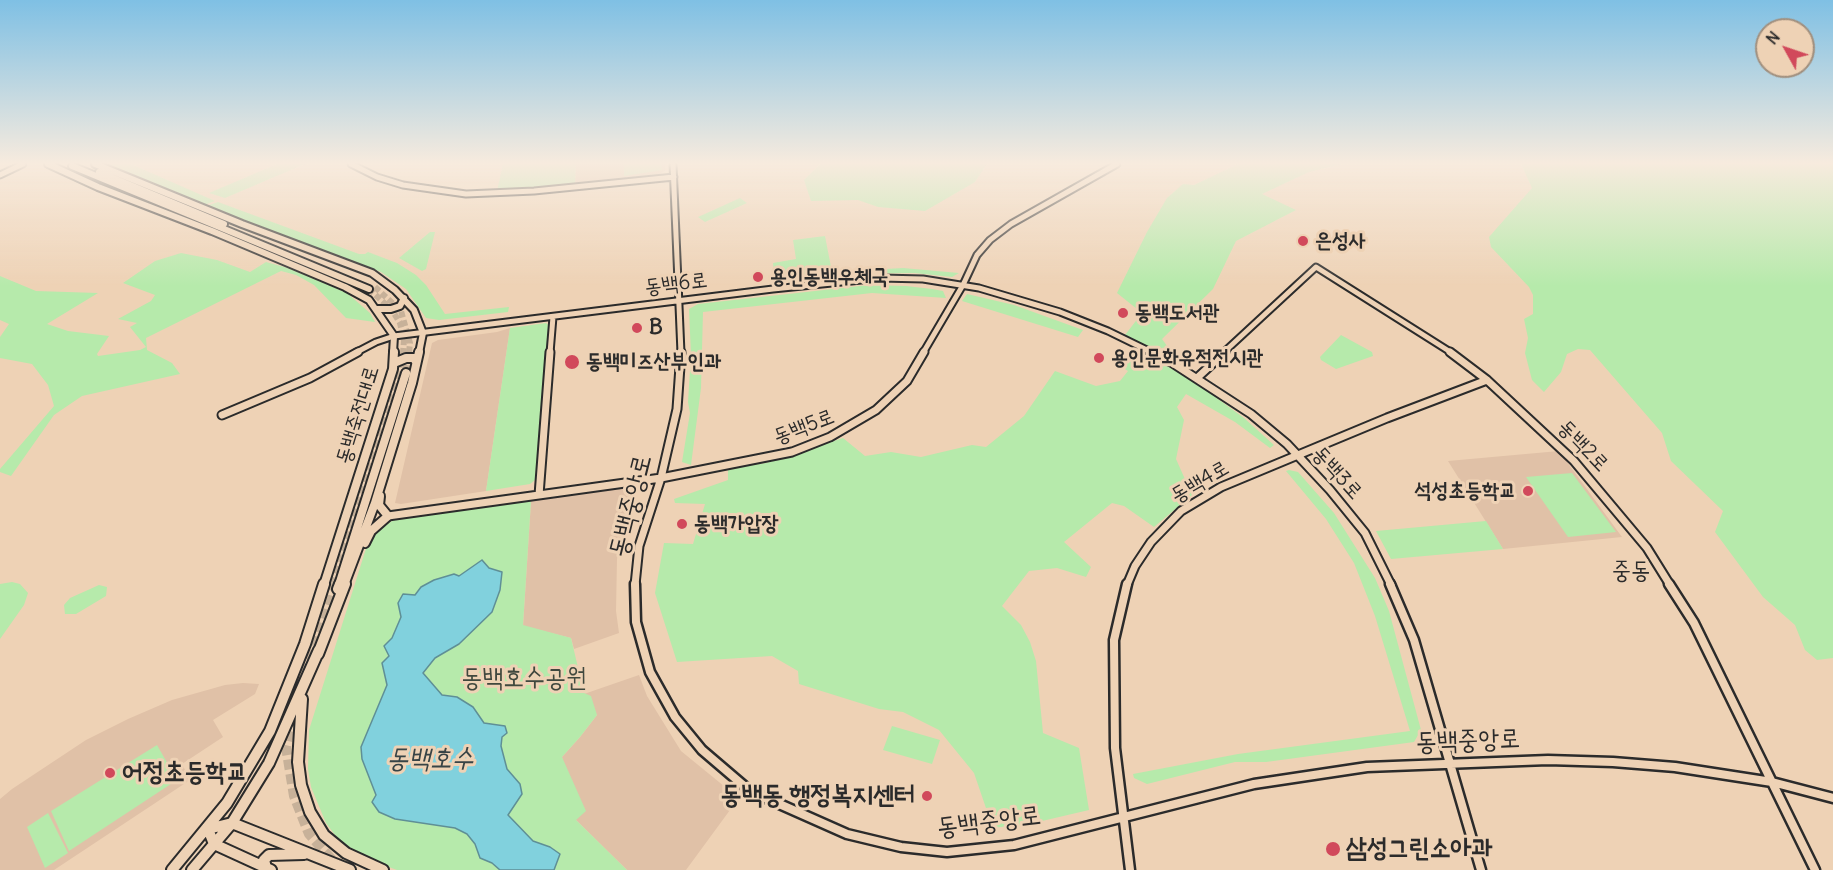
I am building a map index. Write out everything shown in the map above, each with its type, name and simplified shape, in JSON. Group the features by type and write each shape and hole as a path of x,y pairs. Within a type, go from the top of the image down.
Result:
{"main road":[{"path":"142,205 212,231 345,287 369,300 394,336"},
{"path":"163,205 372,288 176,205"},
{"path":"194,205 372,273 404,298 414,310 423,333"},
{"path":"192,217 212,231"},
{"path":"377,309 391,309 400,306 404,298"},
{"name":"동백죽전대로","path":"192,870 232,823 269,763 303,689 354,563 380,486 412,383 423,333"},
{"name":"동백죽전대로","path":"171,870 208,829 227,803 270,731 304,644 394,363 394,336"},
{"path":"394,363 406,358 414,358 417,362"},
{"name":"동백죽전대로","path":"318,654 406,373"},
{"path":"354,563 371,531 388,516 379,506 380,486"},
{"path":"303,689 298,762 301,785 310,812 324,835 346,853 384,870"},
{"path":"269,869 214,844 208,829 232,823 350,870"},
{"path":"269,869 264,860 269,855 276,853 311,854"}],"street":[{"name":"동백중앙로","path":"675,205 681,349 677,409 661,478 644,525 637,557 634,608 641,645 657,686 683,728 711,759 750,791 847,834 924,850 970,851 1014,845 1204,795 1305,775 1367,767 1448,762 1601,761 1675,768 1772,782 1833,798"},
{"name":"동백5로","path":"388,516 661,478 792,452 830,437 862,420 889,400 914,371 963,285 977,255 999,232 1047,205"},
{"name":"동백2로","path":"1197,378 1316,267 1441,345 1487,380 1574,461 1647,548 1694,623 1815,870"},
{"name":"동백6로","path":"222,415 310,378 376,342 394,336 858,280 913,279 963,285"},
{"name":"동백3로","path":"963,285 1032,302 1096,326 1152,352 1197,378 1251,414 1287,444 1330,490 1365,533 1414,640 1480,870"},
{"path":"539,495 553,317"},
{"name":"동백4로","path":"1130,870 1115,748 1113,657 1120,605 1135,566 1160,531 1194,502 1229,483 1487,380"}],"shaded area":[{"path":"510,328 486,491 395,503 432,343 438,340 497,332"},
{"name":"석성초등학교","path":"1559,451 1622,537 1503,549 1448,461"},
{"path":"626,488 636,494 621,534 617,559 616,611 619,633 574,649 571,638 523,626 531,501"},
{"path":"639,675 647,696 681,751 730,791 732,796 730,810 686,870 627,870 576,820 562,757 597,715 584,694"},
{"name":"어정초등학교","path":"259,684 255,694 213,720 223,737 182,764 190,780 54,870 0,870 0,799 12,789 86,740 128,719 172,700 225,685"}],"green space":[{"path":"225,205 359,254 368,252 397,263 416,275 426,285 445,314 509,307 508,312 439,320 426,318 406,289 381,272 206,206"},
{"path":"725,205 743,205 705,222 698,217"},
{"path":"871,205 936,205 925,211"},
{"path":"1163,205 1285,205 1296,210 1236,241 1213,289 1162,339 1170,350 1164,354 1125,335 1142,313 1117,293"},
{"path":"1517,205 1833,205 1833,658 1817,660 1805,650 1795,625 1763,597 1715,532 1723,511 1671,461 1662,433 1590,350 1578,349 1567,354 1561,372 1544,392 1532,380 1525,353 1528,338 1524,319 1533,314 1533,295 1529,287 1491,247 1489,237"},
{"path":"430,232 435,232 426,269 422,271 399,258"},
{"path":"825,236 832,272 903,268 959,273 952,277 914,273 845,274 775,283 773,263 796,259 793,240"},
{"path":"181,253 217,260 250,272 266,262 288,268 347,293 370,313 375,322 346,318 314,285 296,275 281,271 146,338 147,350 172,363 180,374 82,396 54,415 11,476 0,472 0,469 54,406 48,385 32,364 0,358 0,337 9,324 0,320 0,276 36,291 98,293 47,324 68,331 109,336 97,354 98,356 140,350 146,347 130,327 137,323 118,319 151,301 155,295 123,283 155,261"},
{"path":"869,285 932,289 943,291 946,298 872,293 703,312 701,388 691,465 682,462 690,413 688,402 691,355 689,309 698,304"},
{"path":"967,294 1014,305 1083,330 1078,337 962,301"},
{"path":"546,323 550,326 535,480 530,484 486,491 510,328"},
{"path":"1341,335 1372,352 1373,356 1336,369 1321,360 1320,357"},
{"path":"1133,346 1195,382 1244,418 1274,445 1270,448 1235,422 1186,394 1177,407 1184,420 1176,459 1192,495 1154,527 1124,506 1112,503 1064,542 1091,567 1086,577 1057,568 1029,571 1002,606 1021,625 1030,642 1036,661 1043,733 1079,748 1089,810 1025,825 989,828 987,811 974,773 939,730 903,712 879,709 799,684 798,671 772,656 677,662 655,593 664,543 693,544 705,504 675,503 674,499 728,480 728,468 766,463 843,438 865,456 891,452 921,457 972,445 986,447 1024,416 1055,371 1096,386 1120,381 1128,371 1123,368"},
{"path":"1286,471 1298,472 1334,513 1375,578 1389,611 1421,730 1414,742 1266,762 1235,762 1147,784 1134,778 1133,774 1238,754 1410,731 1375,616 1354,563 1326,519"},
{"path":"1572,473 1616,532 1568,537 1526,477"},
{"name":"동백호수공원","path":"531,501 523,625 571,638 584,693 591,696 597,715 562,757 586,811 576,820 627,870 397,870 378,863 341,843 326,823 311,787 308,769 309,730 369,539 374,531 394,520"},
{"path":"1486,521 1503,549 1391,559 1376,531"},
{"path":"12,582 20,584 28,593 24,605 0,639 0,584"},
{"path":"99,585 107,587 106,596 76,614 65,614 64,605 70,598"},
{"path":"892,726 940,740 932,764 883,750"},
{"path":"157,745 177,780 69,851 51,811"},
{"path":"48,813 68,853 45,868 27,827"}],"water":[{"name":"동백호수","path":"482,560 489,568 502,572 500,590 492,612 459,644 435,658 423,673 442,695 457,697 473,707 484,723 505,726 507,733 502,737 501,746 507,769 520,784 522,794 508,815 533,841 550,847 560,854 554,870 500,870 492,863 480,858 475,844 467,834 455,828 395,819 379,812 372,802 376,795 362,759 361,747 387,685 382,663 389,656 384,646 392,638 401,617 398,603 403,594 415,595 421,587 434,580 454,574 459,576"}],"tunnel":[{"path":"375,287 401,311 410,343 409,353"},
{"path":"369,289 392,310 400,323 404,340 403,353"},
{"path":"332,585 401,369 403,352"},
{"path":"406,373 409,352"},
{"path":"299,687 332,584"},
{"path":"293,717 286,747 294,796 309,834 334,862"}],"place":[{"name":"은성사","path":"1303,241"},
{"name":"용인동백우체국","path":"758,277"},
{"name":"동백도서관","path":"1123,313"},
{"name":"B","path":"637,328"},
{"name":"용인문화유적전시관","path":"1099,358"},
{"name":"동백미즈산부인과","path":"572,362"},
{"name":"석성초등학교","path":"1528,491"},
{"name":"동백가압장","path":"682,524"},
{"name":"어정초등학교","path":"110,773"},
{"name":"동백동 행정복지센터","path":"927,796"},
{"name":"삼성그린소아과","path":"1333,849"}],"district":[{"name":"중동","path":"1631,571"}]}
